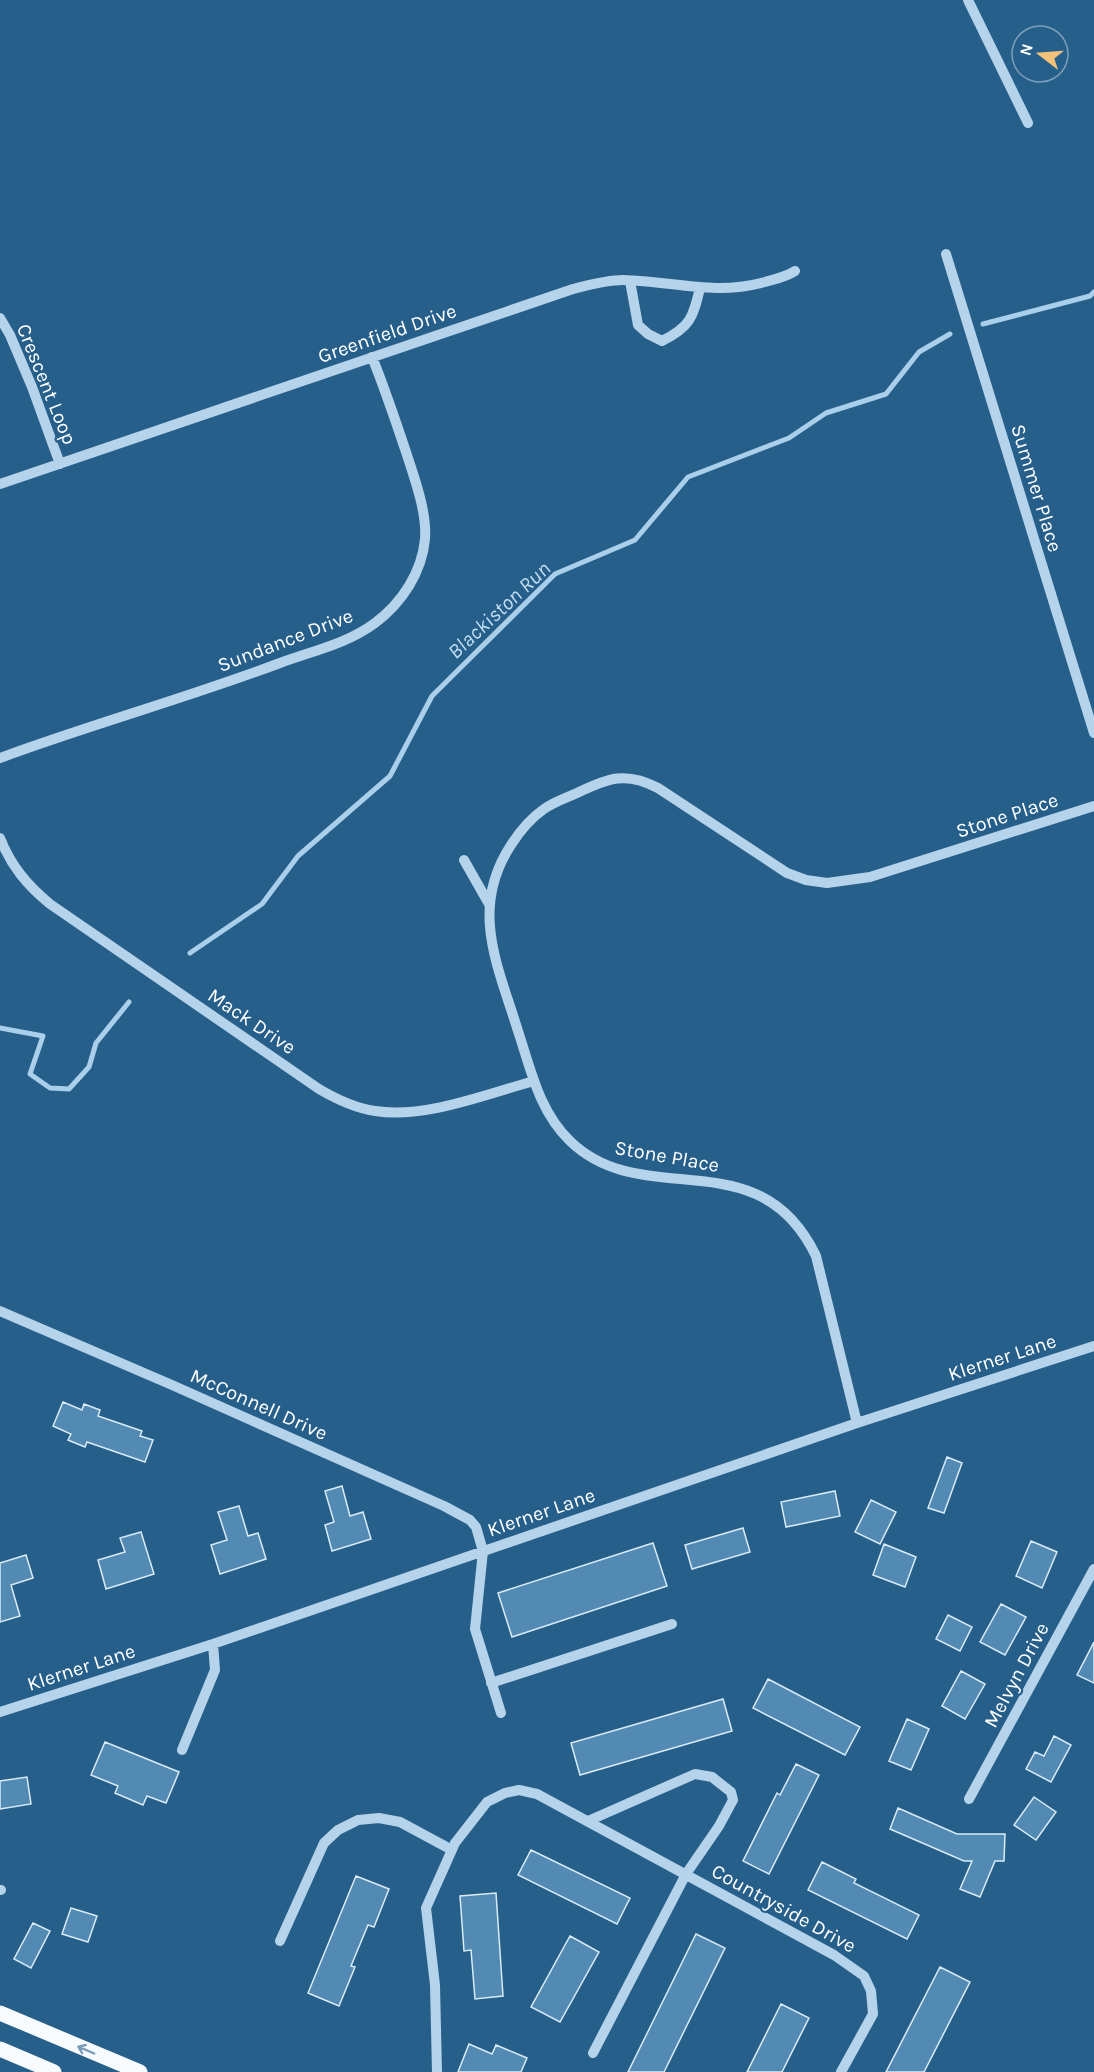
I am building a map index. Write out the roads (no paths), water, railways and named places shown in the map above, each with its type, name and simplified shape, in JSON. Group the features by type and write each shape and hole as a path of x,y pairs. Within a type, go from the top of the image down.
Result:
{"main road":[{"path":"0,2013 140,2072"},
{"path":"0,2049 54,2072"}],"street":[{"path":"968,0 1028,123"},
{"name":"Summer Place","path":"946,254 1094,733"},
{"name":"Greenfield Drive","path":"0,484 598,282 630,281 716,289 755,284 795,271"},
{"path":"630,281 638,325 648,334 662,340 680,332 694,313 700,288"},
{"name":"Crescent Loop","path":"0,318 10,335 32,387 60,464"},
{"name":"Sundance Drive","path":"0,758 324,649 360,633 376,622 404,594 422,557 425,537 420,498 372,357"},
{"name":"Stone Place","path":"856,1423 816,1256 795,1221 779,1207 737,1187 716,1182 645,1175 604,1163 578,1147 557,1127 546,1110 524,1056 494,954 488,914 495,874 504,855 530,821 545,808 582,791 615,779 628,777 643,780 658,788 787,873 806,880 827,883 870,877 1094,806"},
{"name":"Mack Drive","path":"0,838 7,856 19,874 50,904 319,1089 337,1099 373,1111 410,1112 460,1102 534,1081"},
{"name":"Stone Place","path":"464,860 489,904"},
{"name":"McConnell Drive","path":"0,1311 460,1514 476,1527 483,1551"},
{"name":"Klerner Lane","path":"0,1712 213,1644 856,1423 1094,1346"},
{"path":"483,1551 475,1629 501,1713"},
{"name":"Melvyn Drive","path":"969,1799 1094,1569"},
{"path":"491,1683 672,1624"},
{"path":"182,1750 215,1670 213,1644"},
{"name":"Countryside Drive","path":"588,1821 695,1774 712,1777 731,1792 733,1800 719,1827 686,1874 592,2052"},
{"name":"Countryside Drive","path":"436,2072 435,1985 426,1908 455,1842 487,1802 505,1793 519,1790 537,1794 588,1821 834,1954 864,1976 871,1991 873,2014 841,2072"},
{"path":"280,1941 324,1844 338,1830 358,1820 379,1818 400,1822 452,1850"}],"waterway":[{"name":"Blackiston Run","path":"983,324 1090,296 1094,292"},
{"name":"Blackiston Run","path":"190,953 262,904 298,856 390,776 432,696 555,574 635,540 688,477 789,438 826,413 886,394 919,352 950,334"},
{"name":"Blackiston Run","path":"0,1028 43,1036 30,1074 50,1088 69,1089 89,1067 96,1043 129,1002"}]}
